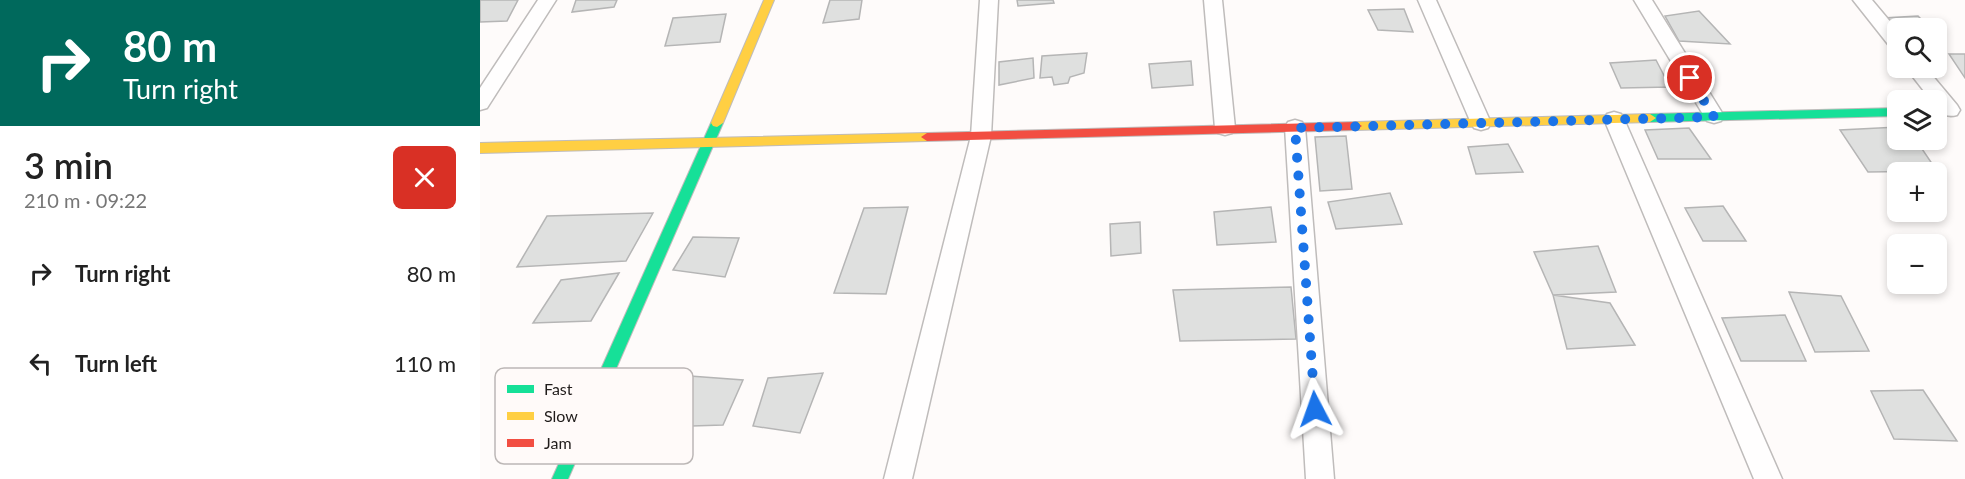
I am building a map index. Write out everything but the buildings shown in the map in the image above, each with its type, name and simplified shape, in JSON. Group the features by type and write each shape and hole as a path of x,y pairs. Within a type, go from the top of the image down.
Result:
{"street":[{"path":"480,103 547,0"},
{"path":"609,368 770,0"},
{"path":"898,479 981,135 989,0"},
{"path":"1214,0 1226,128"},
{"path":"1427,0 1481,123"},
{"path":"1643,0 1714,117"},
{"path":"1862,0 1887,31"},
{"path":"1924,78 1951,110"},
{"path":"480,148 1887,112"},
{"path":"1614,119 1768,479"},
{"path":"1295,128 1320,479"},
{"path":"560,479 567,464"}],"traffic: fast":[{"path":"1650,118 1887,112"},
{"path":"609,368 717,123"},
{"path":"560,479 567,464"}],"traffic: slow":[{"path":"717,123 769,0"},
{"path":"1356,126 1650,118"},
{"path":"480,148 927,137"}],"traffic: jam":[{"path":"927,137 1356,126"}],"route":[{"path":"1315,409 1295,128 1714,117 1690,78"}]}
